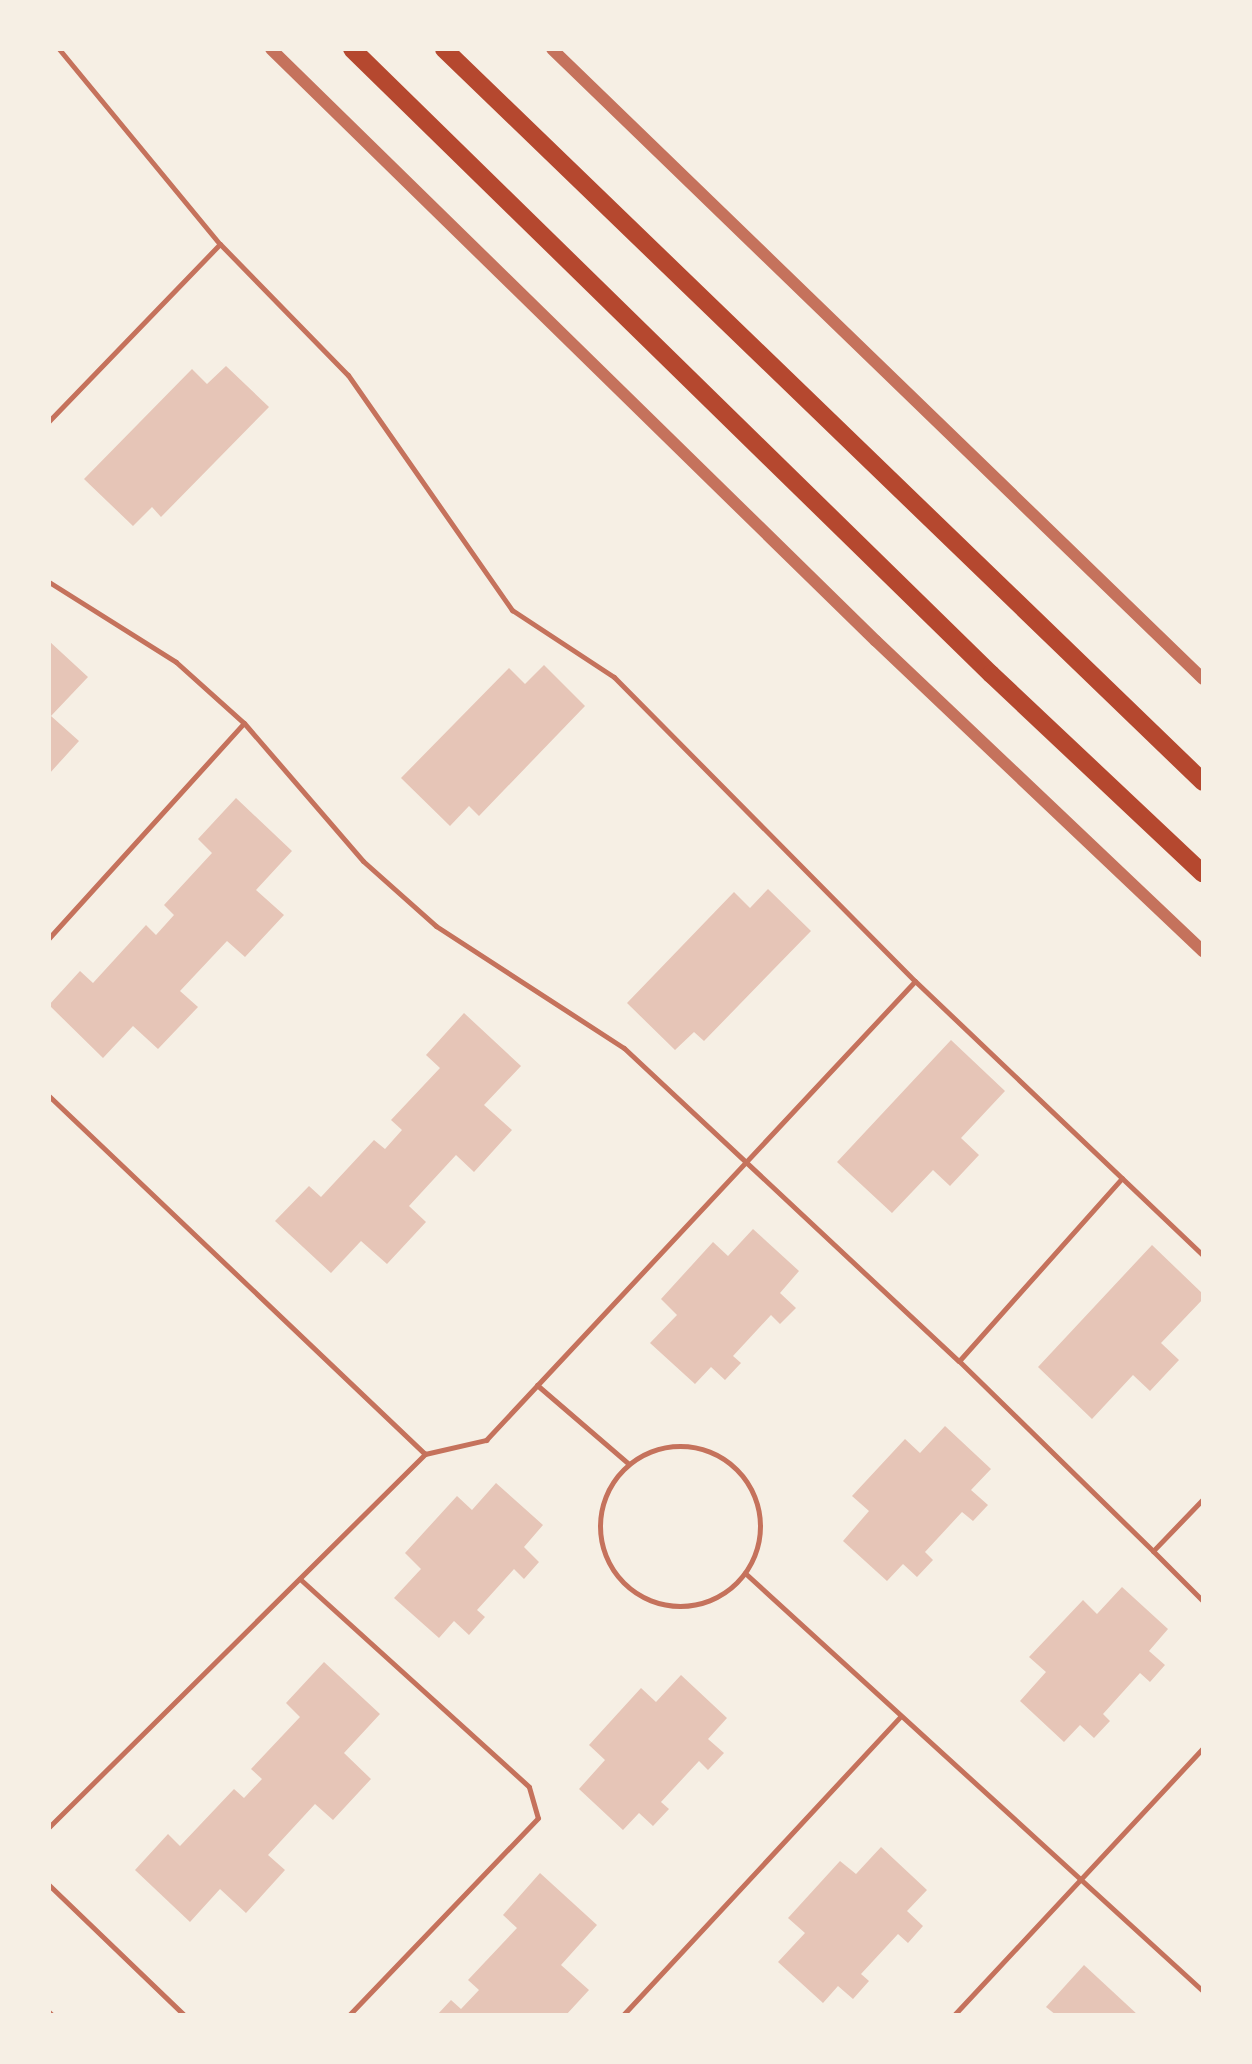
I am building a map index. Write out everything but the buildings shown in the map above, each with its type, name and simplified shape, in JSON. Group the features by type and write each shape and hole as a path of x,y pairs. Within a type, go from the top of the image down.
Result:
{"main road":[{"path":"352,49 991,674 1203,874"},
{"path":"444,49 1203,782"}],"street":[{"path":"271,49 876,641 1203,951"},
{"path":"552,49 1203,679"}],"lane":[{"path":"59,49 220,244 348,375 512,610 614,677 915,981 1203,1255"},
{"path":"49,421 220,244"},
{"path":"49,582 176,662 244,723 363,861 436,926 624,1048 959,1361 1203,1601"},
{"path":"49,938 244,723"},
{"path":"49,1827 425,1454 486,1440 915,981"},
{"path":"49,1096 425,1454"},
{"path":"959,1361 1122,1178"},
{"path":"537,1385 629,1464"},
{"path":"690,1446 716,1454 738,1470 754,1493 760,1520 758,1548 745,1573 727,1591 705,1602 680,1606 656,1602 633,1592 615,1574 604,1551 600,1527 611,1483 629,1464 662,1448 690,1446"},
{"path":"1153,1551 1203,1499"},
{"path":"745,1573 1203,1991"},
{"path":"300,1578 529,1787 538,1818 349,2015"},
{"path":"623,2015 901,1716"},
{"path":"954,2015 1203,1748"},
{"path":"49,1885 184,2015"}]}
